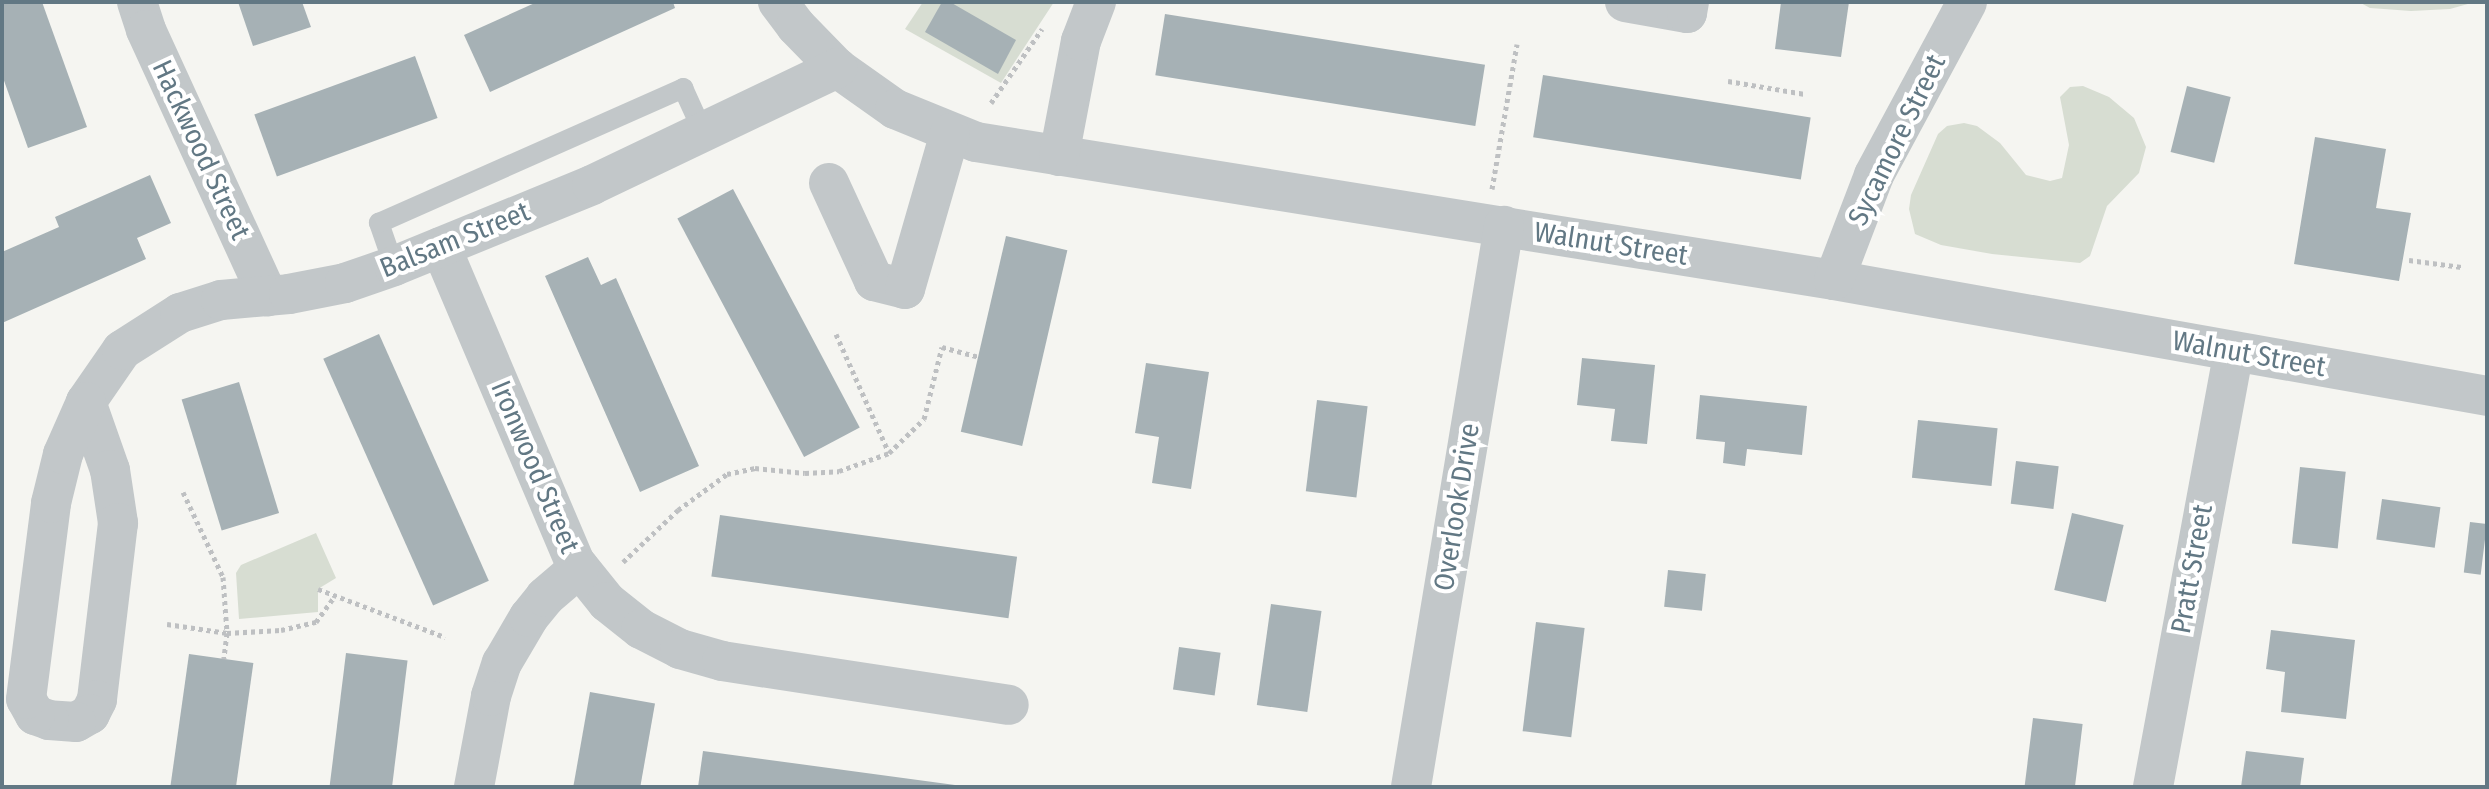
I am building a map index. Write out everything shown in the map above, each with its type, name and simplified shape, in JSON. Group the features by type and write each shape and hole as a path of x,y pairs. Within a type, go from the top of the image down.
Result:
{"street":[{"name":"Hackwood Street","path":"137,2 146,30 268,296"},
{"name":"Walnut Street","path":"778,2 796,26 837,68 895,109 950,133 986,144 1059,156 1498,209 1834,280 2487,396"},
{"path":"1059,156 1081,41 1096,2"},
{"path":"1625,2 1687,13 1689,2"},
{"name":"Sycamore Street","path":"1834,280 1874,175 1967,2"},
{"name":"Balsam Street","path":"86,402 110,470 118,523 97,700 90,714 76,722 49,720 35,715 26,699 51,503 63,454 86,402 122,350 180,313 221,300 268,296 345,283 394,266 592,185 837,68"},
{"path":"829,183 874,281 905,289 950,133"},
{"name":"Overlook Drive","path":"1411,787 1498,209"},
{"name":"Ironwood Street","path":"441,247 596,570 619,611 641,629 680,649 722,661 1009,705"},
{"name":"Pratt Street","path":"2153,787 2234,352"},
{"path":"474,787 491,696 502,663 534,610 596,570"}],"lane":[{"path":"394,266 379,223 683,88 703,132"}],"path":[{"path":"991,103 1044,27"},
{"path":"1498,209 1517,44"},
{"path":"1728,81 1805,94"},
{"path":"2409,260 2462,267"},
{"path":"836,334 889,453"},
{"path":"596,570 727,474 755,468 805,473 839,471 889,453 924,419 942,347 979,357"},
{"path":"183,492 223,577 227,633 224,659"},
{"path":"318,589 445,637"},
{"path":"167,624 227,633 281,630 316,622 335,596"}],"shaded area":[{"path":"923,2 1054,2 1001,83 905,29"},
{"path":"2359,2 2475,2 2450,9 2411,11 2370,8"},
{"path":"2083,86 2109,97 2134,118 2146,147 2139,173 2107,206 2090,256 2080,263 1992,254 1941,245 1915,234 1909,209 1911,195 1938,134 1947,126 1964,123 1977,126 2000,143 2026,175 2050,181 2062,178 2069,145 2060,97 2070,87"},
{"path":"316,533 336,578 318,589 318,612 239,619 236,573 241,565"}],"building":[{"path":"2,2 42,2 87,127 28,148 2,75"},
{"path":"238,2 302,2 311,27 253,46"},
{"path":"537,2 673,2 675,8 490,92 464,35"},
{"path":"942,2 950,2 1016,40 998,74 925,32"},
{"path":"1781,2 1849,2 1841,57 1775,49"},
{"path":"1165,14 1485,65 1475,126 1155,75"},
{"path":"415,56 438,118 277,177 254,114"},
{"path":"1543,75 1811,117 1801,180 1533,137"},
{"path":"2187,86 2231,97 2214,163 2171,152"},
{"path":"2315,137 2386,149 2376,208 2411,213 2399,281 2294,264"},
{"path":"150,175 171,223 137,238 146,259 2,323 2,252 59,227 55,217"},
{"path":"733,189 860,427 804,457 677,219"},
{"path":"1006,236 1067,250 1022,446 961,432"},
{"path":"588,257 601,285 616,278 699,466 640,492 545,276"},
{"path":"379,334 489,581 433,605 323,359"},
{"path":"1582,358 1655,365 1647,444 1611,441 1615,409 1577,405"},
{"path":"1146,363 1209,372 1191,489 1152,483 1159,437 1135,433"},
{"path":"239,382 279,513 222,531 182,400"},
{"path":"1700,395 1807,406 1802,455 1747,449 1745,466 1723,463 1725,442 1696,439"},
{"path":"1317,400 1368,406 1356,498 1306,491"},
{"path":"1918,420 1998,428 1991,486 1912,478"},
{"path":"2016,461 2059,466 2053,509 2011,504"},
{"path":"2300,467 2346,472 2338,548 2292,544"},
{"path":"2382,499 2440,507 2435,548 2376,540"},
{"path":"2072,513 2124,525 2106,602 2054,590"},
{"path":"720,515 1017,557 1008,618 711,576"},
{"path":"2470,522 2487,524 2481,575 2464,573"},
{"path":"1668,570 1706,574 1702,611 1664,607"},
{"path":"1271,604 1322,611 1307,712 1257,705"},
{"path":"1536,622 1585,628 1571,737 1523,731"},
{"path":"2271,630 2355,640 2346,719 2281,712 2285,672 2266,669"},
{"path":"1179,647 1221,653 1215,695 1173,690"},
{"path":"346,653 408,661 392,787 330,787"},
{"path":"189,654 253,663 236,787 170,787"},
{"path":"590,692 655,703 640,787 573,787"},
{"path":"2033,718 2083,724 2075,787 2025,786"},
{"path":"703,751 955,785 955,787 698,787"},
{"path":"2246,751 2304,758 2300,787 2241,787"}]}
